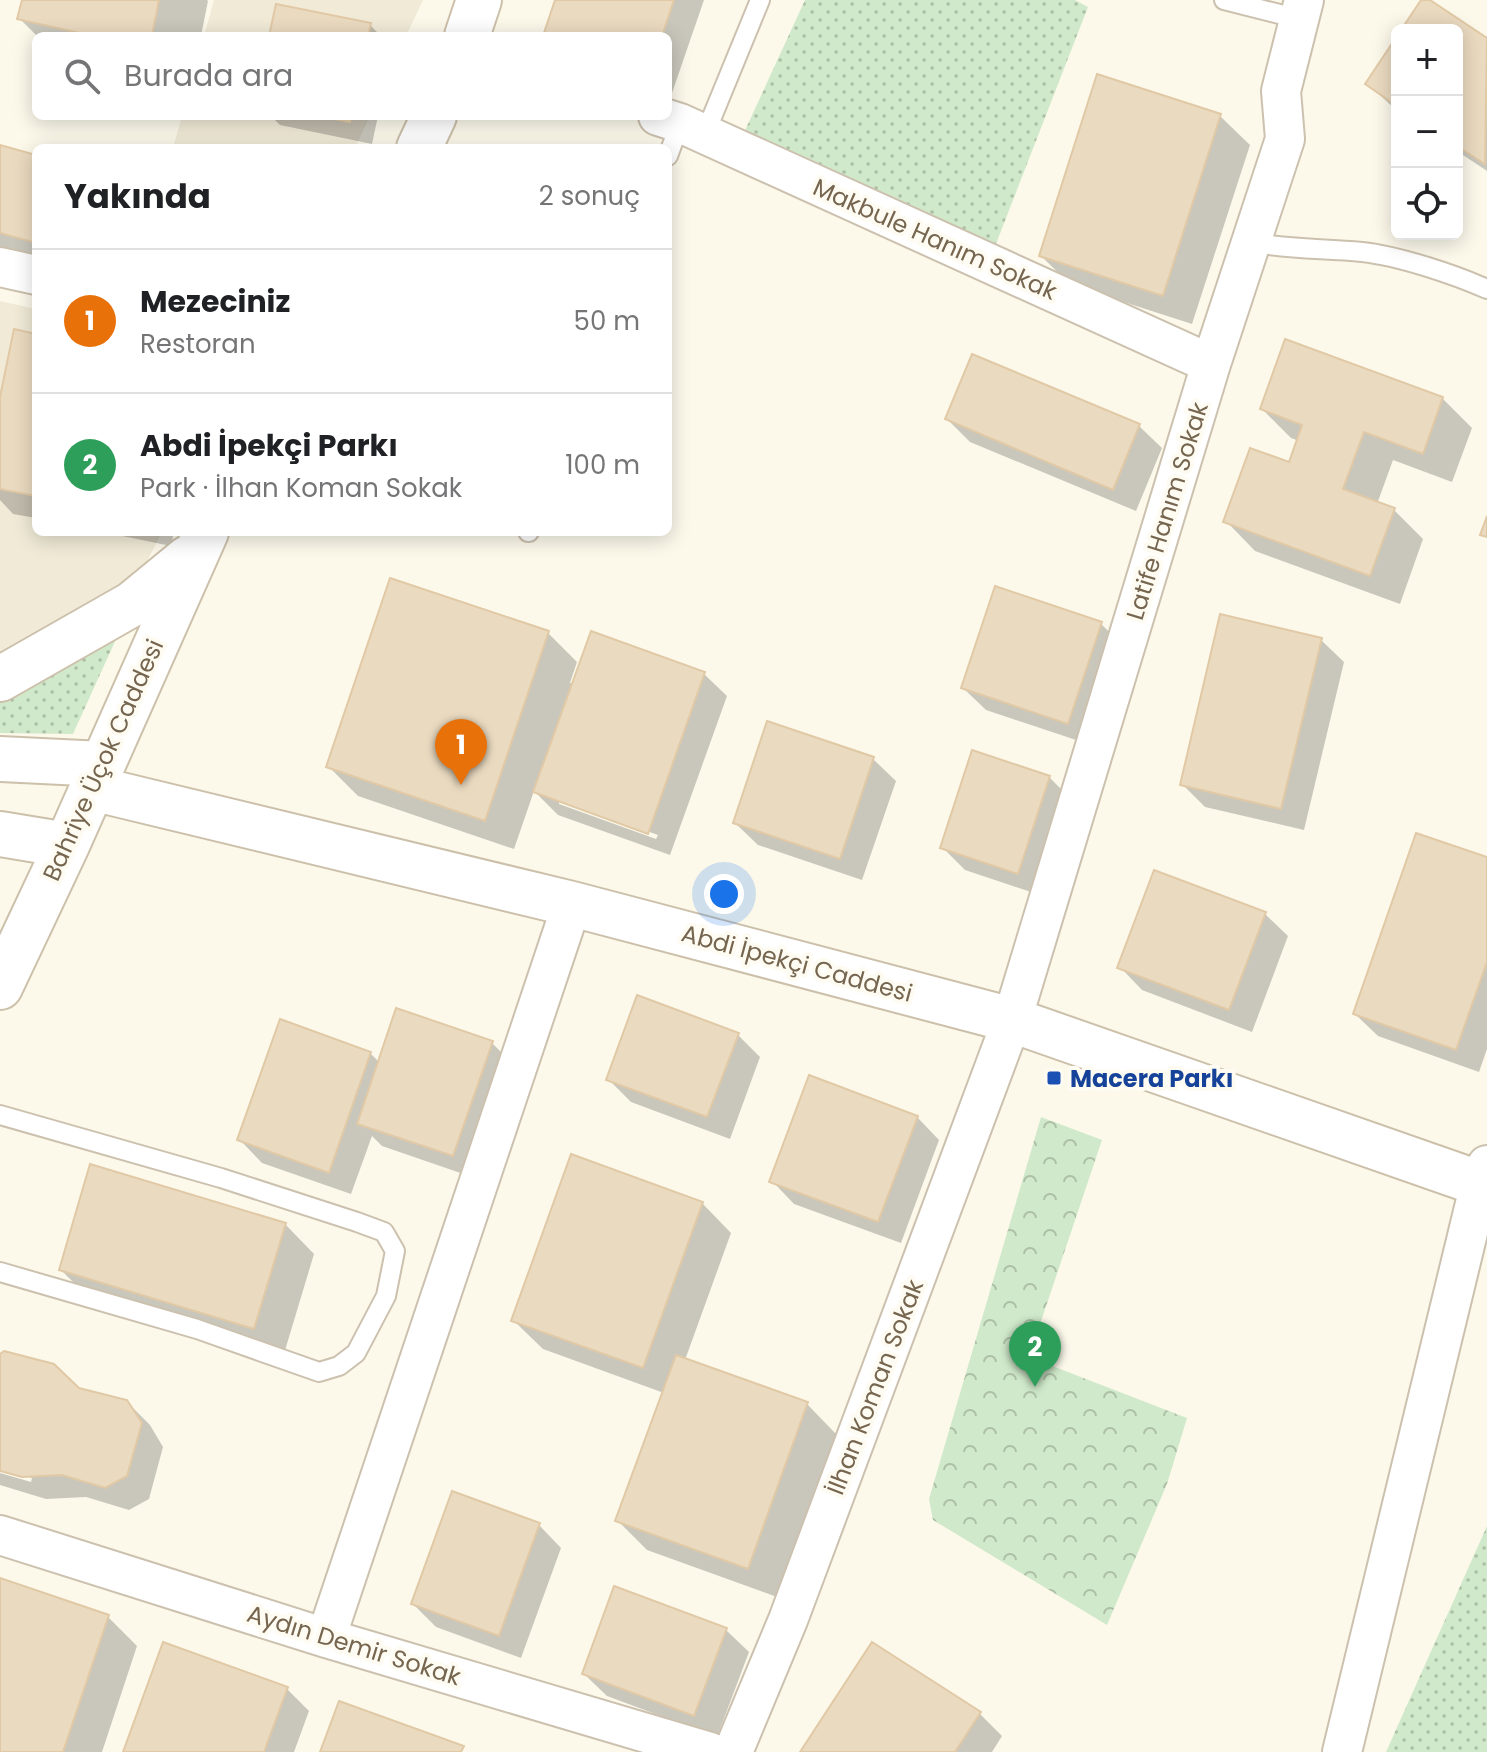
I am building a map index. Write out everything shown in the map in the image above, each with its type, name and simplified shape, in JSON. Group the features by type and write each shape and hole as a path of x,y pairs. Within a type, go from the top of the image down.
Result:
{"main road":[{"path":"468,32 479,0"},
{"path":"421,144 432,120"},
{"path":"0,679 132,604 201,542"},
{"name":"Bahriye Üçok Caddesi","path":"0,987 67,845 201,542"},
{"name":"Abdi İpekçi Caddesi","path":"0,759 98,776 1012,1020 1485,1178"},
{"path":"0,834 67,845"}],"street":[{"name":"Latife Hanım Sokak","path":"1012,1020 1211,364 1285,139 1281,91 1302,10"},
{"name":"Makbule Hanım Sokak","path":"678,132 1211,364"},
{"path":"0,267 32,274"},
{"path":"326,1638 572,904"},
{"name":"İlhan Koman Sokak","path":"733,1752 788,1620 1012,1020"},
{"path":"1342,1752 1485,1178"},
{"name":"Aydın Demir Sokak","path":"0,1535 326,1638 710,1752"}],"lane":[{"path":"678,132 760,0"},
{"path":"1224,0 1302,10"},
{"path":"1251,242 1274,247 1364,252 1458,276 1487,289"},
{"path":"0,1115 221,1178 357,1222 384,1232 395,1251 386,1296 356,1353 339,1366 319,1372 197,1329 0,1272"}],"shaded area":[{"path":"214,0 423,0 408,32 205,32"},
{"path":"181,120 368,120 357,144 174,144"},
{"path":"0,301 32,308 32,536 160,536 142,571 0,651"}],"green space":[{"path":"805,0 1075,0 1088,7 994,249 742,137"},
{"path":"122,626 73,734 0,733 0,695"},
{"path":"1041,1117 1102,1140 1029,1357 1187,1418 1167,1484 1107,1625 933,1520 929,1499"},
{"path":"1487,1526 1487,1752 1386,1752"}],"building":[{"path":"22,0 159,0 153,32 75,32 17,19"},
{"path":"555,0 674,0 663,32 544,32"},
{"path":"1421,0 1430,0 1487,38 1485,164 1463,150 1463,24 1405,24"},
{"path":"276,4 371,23 369,32 270,32"},
{"path":"1391,45 1391,102 1365,84"},
{"path":"1097,74 1221,114 1163,296 1039,256"},
{"path":"0,145 32,154 32,242 0,233"},
{"path":"14,329 32,333 32,495 0,489 0,397"},
{"path":"1285,339 1443,397 1423,454 1364,432 1343,489 1395,508 1370,576 1223,522 1250,448 1289,462 1302,425 1260,409"},
{"path":"972,354 1140,424 1113,490 945,419"},
{"path":"1487,516 1487,537 1480,535"},
{"path":"390,578 549,631 485,821 326,767"},
{"path":"995,586 1102,622 1068,724 961,688"},
{"path":"1220,614 1322,638 1281,809 1180,785"},
{"path":"591,631 705,672 648,834 533,792"},
{"path":"767,721 874,757 840,859 733,823"},
{"path":"972,750 1050,776 1018,874 940,848"},
{"path":"1416,833 1487,857 1487,962 1456,1050 1353,1014"},
{"path":"1154,870 1266,912 1229,1010 1117,968"},
{"path":"637,995 739,1033 707,1117 606,1080"},
{"path":"396,1008 493,1041 453,1156 357,1124"},
{"path":"280,1019 371,1052 329,1173 237,1140"},
{"path":"809,1075 918,1116 878,1222 769,1182"},
{"path":"571,1154 703,1202 643,1368 511,1321"},
{"path":"90,1164 286,1223 254,1329 59,1270"},
{"path":"4,1351 54,1364 79,1388 127,1400 142,1423 127,1476 105,1488 62,1475 22,1477 0,1471 0,1354"},
{"path":"676,1355 808,1402 748,1569 615,1521"},
{"path":"452,1491 540,1523 499,1636 411,1604"},
{"path":"0,1578 109,1615 63,1752 0,1752"},
{"path":"614,1586 727,1628 694,1716 582,1674"},
{"path":"163,1642 288,1687 264,1752 123,1752"},
{"path":"872,1642 981,1712 955,1752 800,1752"},
{"path":"339,1701 464,1746 461,1752 320,1752"}],"place":[{"name":"Mezeciniz","path":"461,785"},
{"name":"Macera Parkı","path":"1054,1078"},
{"name":"Abdi İpekçi Parkı","path":"1035,1387"}]}
